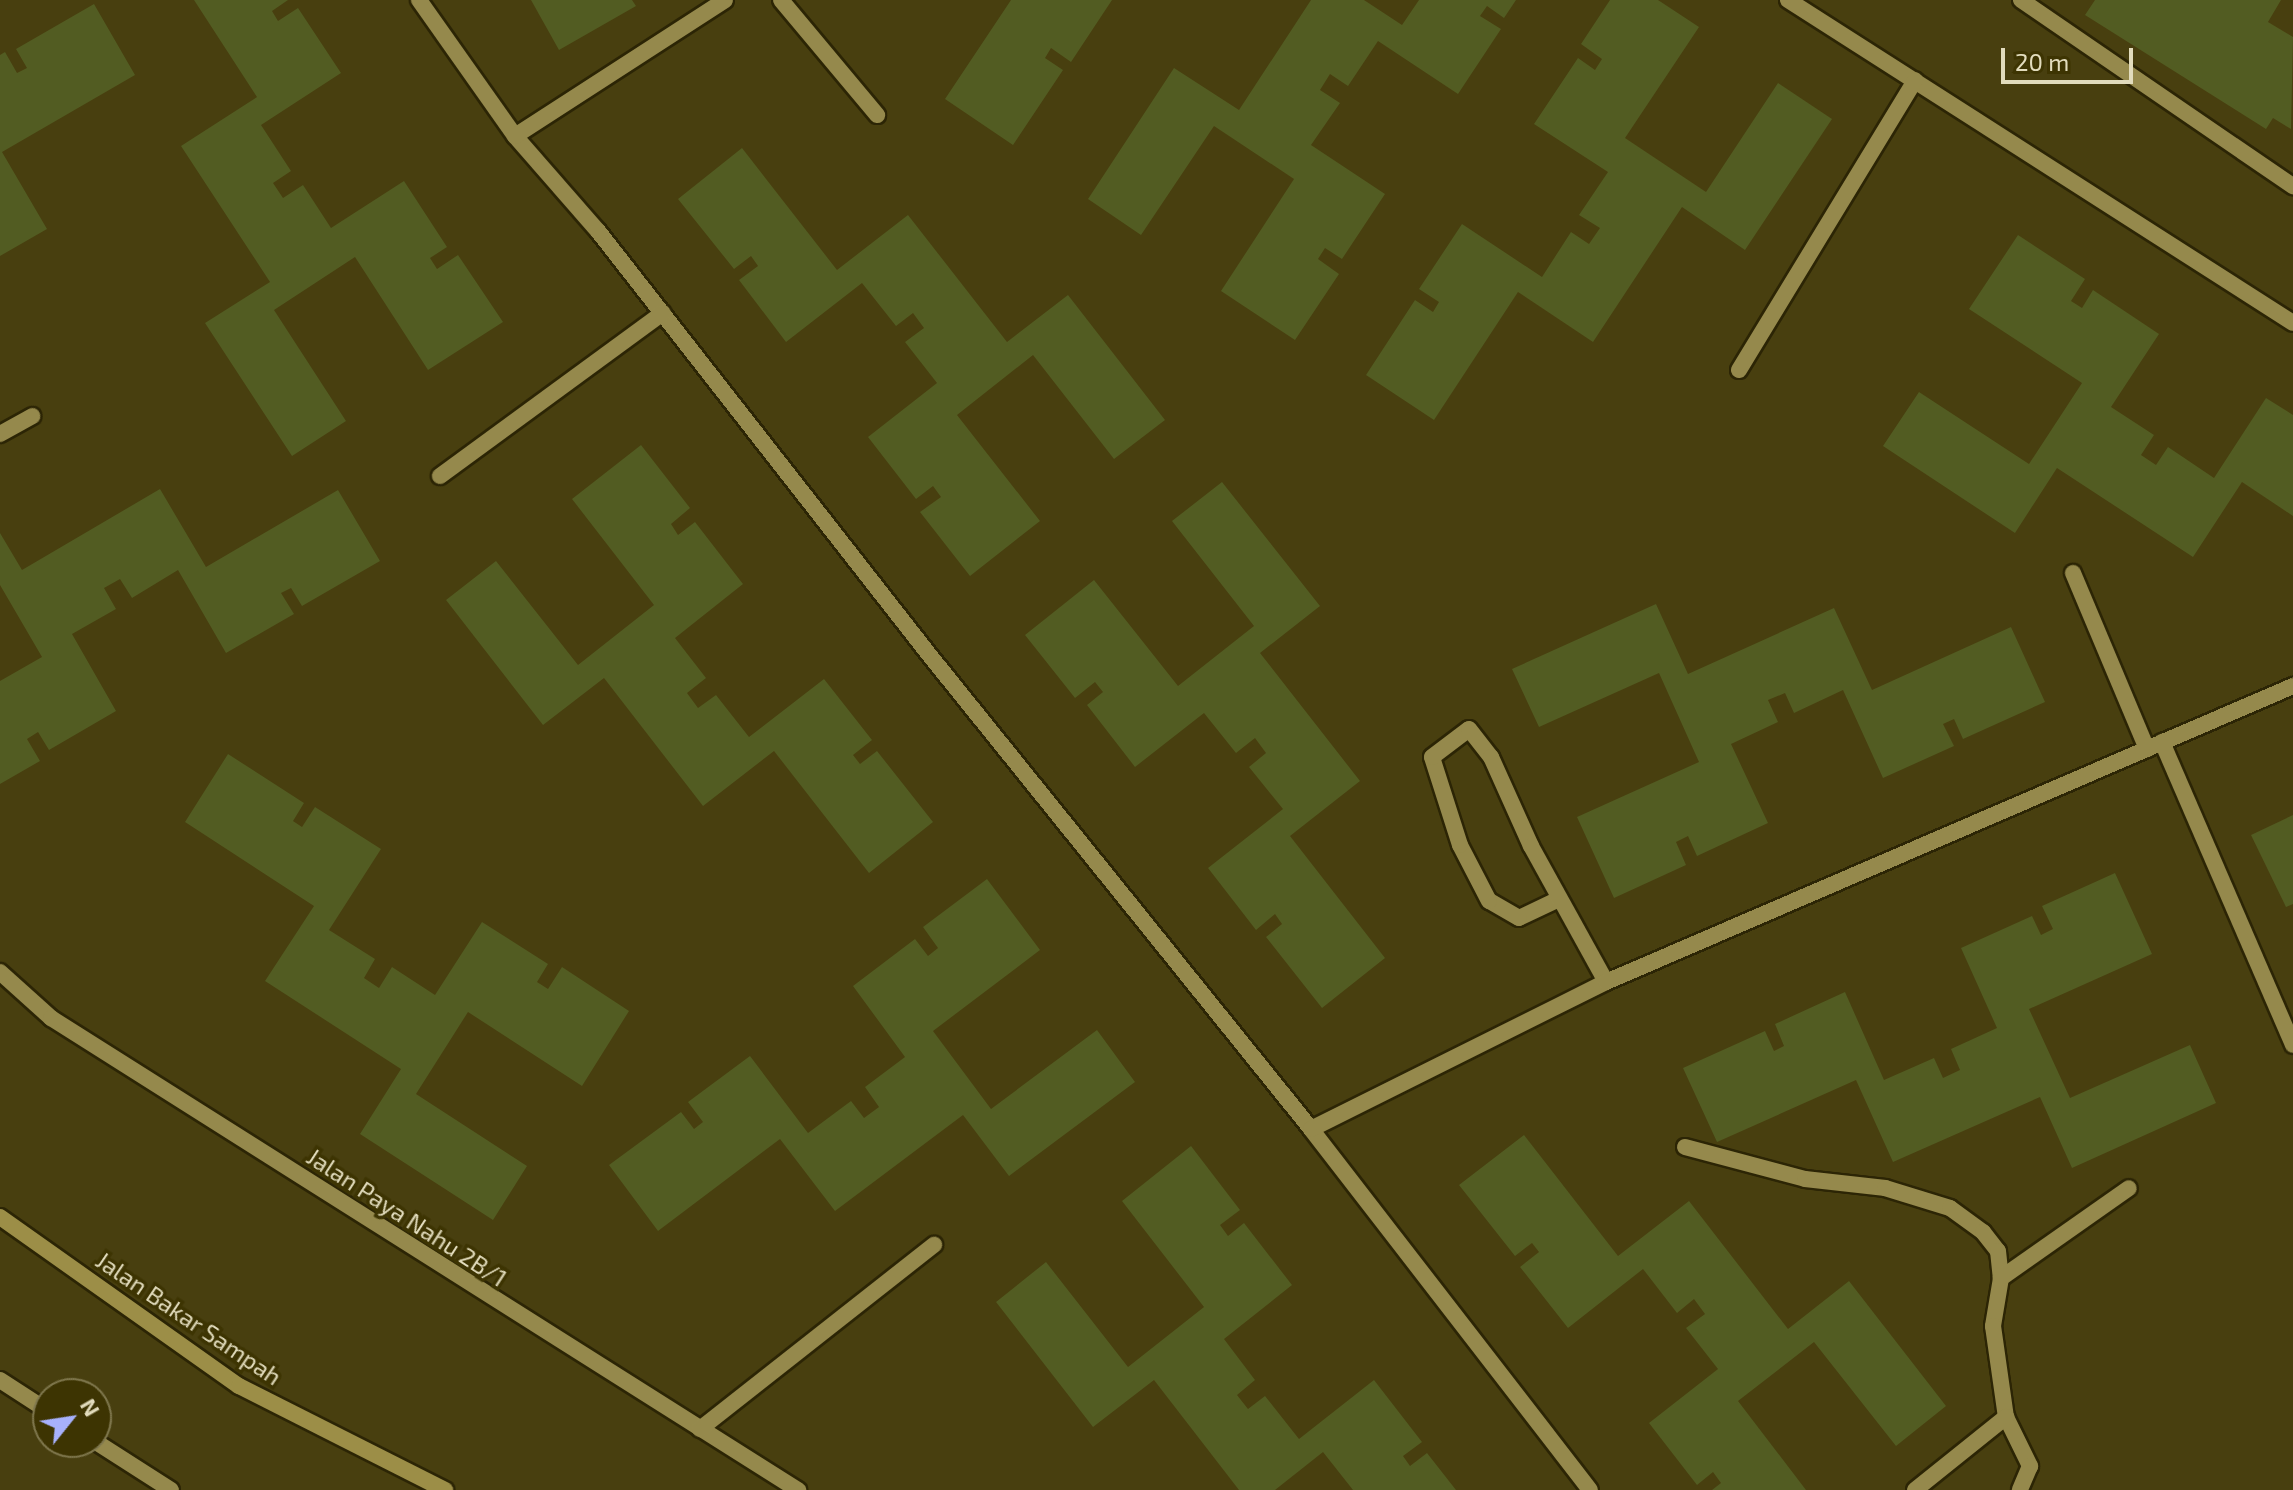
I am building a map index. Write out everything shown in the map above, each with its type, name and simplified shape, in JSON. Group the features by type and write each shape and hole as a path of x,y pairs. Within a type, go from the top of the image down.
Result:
{"main road":[{"name":"Jalan Bakar Sampah","path":"0,1217 239,1386 445,1490"}],"street":[{"path":"419,0 515,136 663,313 927,652 1311,1129 1590,1490"},
{"path":"515,136 725,0"},
{"path":"781,0 877,115"},
{"path":"1788,0 2293,323"},
{"path":"2021,0 2292,182"},
{"path":"1739,370 1915,80"},
{"path":"440,476 663,313"},
{"path":"0,434 32,416"},
{"path":"2073,573 2293,1045"},
{"path":"1311,1129 1606,982 2293,686"},
{"path":"1559,899 1519,918 1489,901 1460,845 1432,757 1469,729 1491,757 1559,899 1606,982"},
{"name":"Jalan Paya Nahu 2B/1","path":"0,972 51,1018 798,1490"},
{"path":"1685,1147 1805,1179 1885,1188 1950,1208 1983,1232 1998,1251 2001,1278 1993,1326 2006,1417 2030,1466 2020,1490"},
{"path":"2001,1278 2129,1188"},
{"path":"700,1429 934,1245"},
{"path":"0,1380 32,1401"},
{"path":"1915,1490 2006,1417"},
{"path":"112,1452 171,1490"}],"building":[{"path":"194,0 288,0 272,11 278,21 298,8 341,73 261,125 291,171 273,183 283,198 303,185 331,228 404,181 447,247 430,258 437,269 458,255 503,322 428,370 355,257 274,310 346,421 292,456 205,323 270,282 181,146 257,97"},
{"path":"531,0 632,0 636,6 559,50"},
{"path":"1011,0 1112,0 1071,62 1051,48 1045,58 1063,70 1013,145 945,99"},
{"path":"1311,0 1364,0 1402,25 1419,0 1516,0 1504,18 1487,6 1480,16 1501,29 1458,94 1378,41 1348,86 1330,74 1320,90 1340,103 1311,145 1385,194 1342,259 1325,248 1318,259 1339,274 1295,340 1221,291 1294,179 1214,126 1141,235 1088,199 1174,68 1239,110"},
{"path":"1610,0 1658,0 1699,27 1625,138 1706,192 1778,83 1832,119 1745,250 1682,207 1593,342 1518,292 1434,420 1366,375 1415,300 1433,312 1439,302 1419,289 1462,224 1542,277 1571,232 1589,244 1600,228 1579,215 1608,172 1534,124 1578,58 1595,70 1602,59 1581,44"},
{"path":"2095,0 2281,0 2268,22 2293,37 2291,129 2273,118 2266,129 2085,15"},
{"path":"94,4 135,75 2,152 47,229 0,256 0,55 5,52 17,73 27,68 16,49"},
{"path":"742,148 837,270 908,215 1007,342 1068,295 1165,420 1114,459 1033,355 957,415 1040,521 970,576 920,512 941,497 933,486 916,499 868,437 937,383 905,342 924,328 913,313 896,326 862,283 786,342 739,280 758,266 751,256 734,269 678,199"},
{"path":"2018,235 2085,279 2071,301 2082,308 2093,290 2159,334 2111,407 2154,435 2141,455 2156,465 2168,447 2214,478 2266,398 2293,415 2293,516 2242,482 2193,557 2057,468 2015,533 1883,446 1919,392 2029,464 2082,383 1969,309"},
{"path":"641,445 690,508 671,524 678,535 695,522 743,584 675,638 706,678 687,693 698,708 716,695 749,737 824,679 872,740 853,755 860,764 877,751 933,822 869,873 774,751 703,806 604,678 543,725 446,600 496,561 578,665 654,605 572,499"},
{"path":"1222,482 1320,606 1260,653 1360,781 1290,836 1385,958 1322,1008 1266,937 1282,924 1275,914 1256,930 1208,868 1283,809 1249,767 1266,753 1255,738 1236,753 1204,713 1135,767 1087,705 1103,692 1095,682 1075,698 1025,635 1094,580 1178,686 1254,626 1172,521"},
{"path":"160,489 206,567 338,490 380,561 302,606 291,588 281,593 294,614 226,653 178,570 132,598 120,579 104,588 116,609 72,634 116,711 49,750 38,732 27,739 40,761 0,784 0,681 42,657 0,585 0,533 22,570"},
{"path":"1656,604 1688,674 1834,608 1872,690 2011,627 2045,702 1963,739 1954,719 1943,724 1954,746 1883,778 1843,690 1794,713 1785,693 1768,700 1778,722 1731,744 1768,823 1697,856 1688,836 1676,842 1686,865 1614,898 1577,817 1699,762 1659,673 1539,727 1512,669"},
{"path":"228,754 304,803 293,821 302,827 315,807 381,849 329,930 375,959 364,978 379,988 392,967 435,995 482,922 548,964 537,982 548,989 562,967 629,1011 582,1086 468,1012 416,1094 527,1166 493,1220 360,1134 401,1069 265,981 314,906 185,822"},
{"path":"2293,815 2293,904 2286,907 2251,835"},
{"path":"2115,873 2152,954 2029,1009 2070,1098 2190,1045 2216,1103 2072,1168 2040,1097 1893,1162 1856,1080 1717,1142 1683,1068 1765,1031 1774,1051 1784,1046 1775,1024 1845,992 1884,1080 1934,1058 1943,1078 1960,1070 1951,1049 1997,1028 1961,948 2032,916 2041,935 2053,929 2042,906"},
{"path":"987,879 1040,950 933,1031 991,1109 1097,1030 1135,1082 1009,1176 963,1115 835,1211 780,1139 658,1231 609,1165 681,1112 694,1129 703,1122 688,1102 750,1056 808,1133 851,1101 864,1118 879,1107 865,1087 905,1057 853,986 915,939 928,956 938,948 923,927"},
{"path":"1524,1135 1618,1256 1689,1201 1788,1329 1849,1281 1946,1406 1896,1446 1814,1342 1738,1401 1806,1490 1712,1490 1721,1483 1713,1472 1697,1485 1649,1423 1718,1369 1686,1328 1705,1314 1694,1299 1677,1313 1643,1269 1568,1328 1520,1267 1539,1252 1532,1243 1515,1256 1459,1185"},
{"path":"1191,1146 1240,1210 1220,1225 1228,1236 1244,1223 1292,1285 1224,1339 1255,1380 1237,1395 1248,1409 1265,1396 1299,1439 1374,1380 1422,1442 1403,1456 1410,1466 1427,1453 1456,1490 1353,1490 1323,1452 1275,1490 1239,1490 1154,1380 1093,1427 996,1302 1046,1262 1128,1367 1204,1307 1122,1201"}]}
